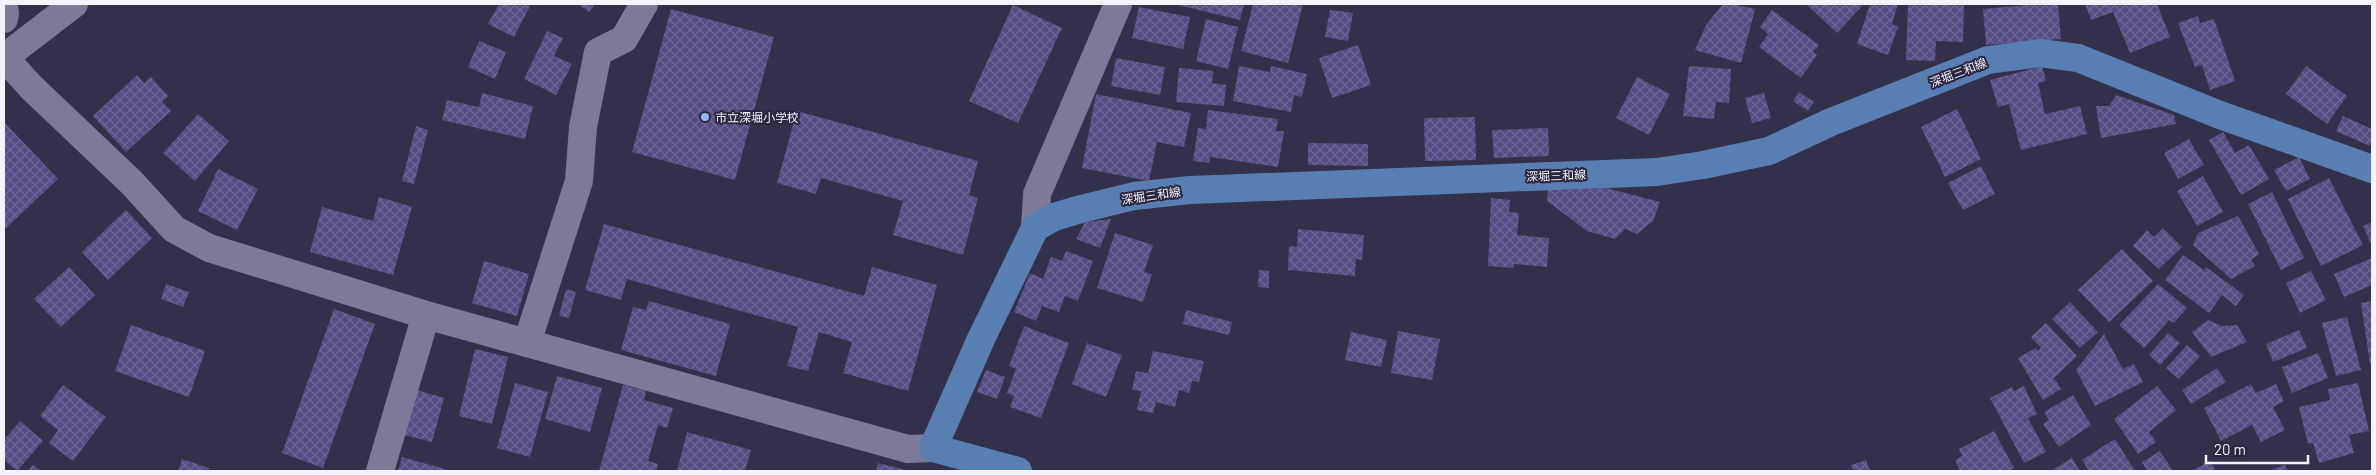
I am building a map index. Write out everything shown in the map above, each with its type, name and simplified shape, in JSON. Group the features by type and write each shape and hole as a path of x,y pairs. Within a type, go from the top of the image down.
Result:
{"main road":[{"name":"深堀三和線","path":"1035,228 1054,217 1134,196 1190,190 1658,172 1703,165 1769,151 1831,122 1988,60 2040,53 2078,58 2220,115 2372,168"},
{"path":"1018,471 933,448 981,339 1035,228"}],"street":[{"path":"74,4 4,57 32,87 132,183 174,228 209,248 426,315 908,449 933,448"},
{"path":"527,343 579,181 583,127 598,52 624,39 644,4"},
{"path":"1035,228 1037,194 1118,4"},
{"path":"4,7 4,18"},
{"path":"380,471 426,315"}],"building":[{"path":"499,4 525,4 530,6 514,37 488,24"},
{"path":"578,4 595,4 589,12"},
{"path":"1174,4 1244,4 1240,20"},
{"path":"1253,4 1303,4 1288,63 1241,51"},
{"path":"1723,4 1755,9 1741,63 1695,50 1706,25"},
{"path":"1806,4 1862,4 1863,5 1837,33"},
{"path":"1870,4 1898,4 1892,24 1898,27 1888,55 1857,44"},
{"path":"1908,4 1964,4 1963,42 1936,41 1935,61 1906,60"},
{"path":"2058,4 2061,39 1986,45 1983,9"},
{"path":"2085,4 2157,4 2170,37 2130,53 2113,12 2091,20"},
{"path":"1013,5 1062,28 1018,123 969,101"},
{"path":"1139,7 1190,17 1183,49 1132,38"},
{"path":"671,9 774,37 735,180 632,152"},
{"path":"1330,10 1353,13 1348,41 1325,37"},
{"path":"1772,10 1819,45 1813,52 1817,55 1801,78 1759,47 1768,34 1760,27"},
{"path":"2198,16 2200,23 2214,19 2235,81 2210,90 2202,65 2195,67 2178,23"},
{"path":"1206,19 1238,27 1228,69 1196,61"},
{"path":"547,31 563,38 554,56 572,64 556,95 524,79"},
{"path":"479,41 506,52 495,79 468,67"},
{"path":"1358,45 1371,85 1332,98 1319,58"},
{"path":"1116,58 1165,67 1160,95 1111,86"},
{"path":"1239,66 1270,72 1271,66 1307,74 1302,97 1294,95 1291,112 1233,101"},
{"path":"1689,66 1731,69 1729,103 1716,102 1714,119 1683,116"},
{"path":"2042,66 2046,81 2038,83 2045,114 2080,106 2087,134 2021,150 2009,104 1998,107 1990,80"},
{"path":"2306,66 2347,96 2327,124 2286,94"},
{"path":"1179,68 1213,71 1212,83 1226,85 1224,106 1176,102"},
{"path":"137,75 144,83 151,77 168,96 162,102 171,111 126,152 93,116"},
{"path":"1637,77 1670,94 1649,135 1616,118"},
{"path":"1799,92 1814,102 1808,111 1793,101"},
{"path":"482,93 533,106 525,139 442,120 447,100 479,107"},
{"path":"1764,93 1771,118 1752,123 1745,98"},
{"path":"1096,94 1191,113 1184,147 1157,142 1149,181 1082,168"},
{"path":"2116,95 2174,115 2176,124 2101,138 2096,106 2109,106"},
{"path":"1957,109 1981,159 1945,177 1921,127"},
{"path":"1208,110 1278,119 1276,131 1284,131 1278,167 1210,157 1209,163 1193,161 1198,128 1206,129"},
{"path":"797,111 978,161 969,195 978,198 963,255 893,235 903,201 821,178 816,194 777,183"},
{"path":"198,114 229,141 195,181 163,153"},
{"path":"2343,116 2372,129 2370,146 2336,131"},
{"path":"1475,117 1476,160 1425,161 1424,118"},
{"path":"4,122 58,179 4,230"},
{"path":"416,126 428,130 414,184 402,181"},
{"path":"1548,128 1549,156 1494,158 1492,130"},
{"path":"2223,132 2235,153 2249,145 2269,179 2241,195 2209,140"},
{"path":"2189,139 2204,165 2178,179 2164,153"},
{"path":"1308,143 1368,144 1368,166 1308,165"},
{"path":"2299,157 2310,179 2286,191 2274,170"},
{"path":"1981,166 1995,194 1963,210 1948,183"},
{"path":"218,169 258,189 237,230 198,211"},
{"path":"2203,176 2223,212 2197,226 2177,191"},
{"path":"2329,178 2363,245 2321,266 2288,199"},
{"path":"1606,188 1660,202 1653,221 1637,234 1625,229 1615,239 1587,231 1547,201 1548,190"},
{"path":"2272,192 2304,258 2281,270 2248,204"},
{"path":"379,197 412,207 393,275 310,252 322,207 373,221"},
{"path":"1491,198 1510,200 1509,212 1519,213 1517,235 1549,238 1547,267 1514,264 1513,268 1488,266"},
{"path":"126,210 152,238 108,280 82,252"},
{"path":"2238,216 2259,254 2251,260 2255,266 2231,279 2193,245 2198,233"},
{"path":"1111,219 1100,248 1076,239 1085,222"},
{"path":"2372,222 2372,246 2363,226"},
{"path":"604,224 864,296 872,267 937,285 908,391 843,373 852,342 819,332 808,371 787,366 798,327 627,279 621,300 585,290"},
{"path":"2163,228 2182,247 2159,269 2133,246 2147,230 2154,237"},
{"path":"1298,229 1364,235 1362,260 1356,259 1355,276 1288,270 1289,246 1297,247"},
{"path":"1115,233 1153,245 1144,272 1152,274 1143,302 1097,288"},
{"path":"2122,249 2153,281 2109,322 2078,290"},
{"path":"1066,251 1093,261 1078,301 1065,296 1059,312 1042,306 1036,321 1014,312 1030,273 1043,279 1051,257 1062,261"},
{"path":"2183,255 2204,270 2206,267 2244,295 2236,306 2222,295 2209,313 2165,280"},
{"path":"2372,258 2372,285 2344,297 2334,274"},
{"path":"484,261 529,274 517,316 472,303"},
{"path":"69,267 95,295 61,327 34,299"},
{"path":"1259,270 1269,271 1269,288 1258,287"},
{"path":"2311,271 2326,300 2300,313 2286,283"},
{"path":"166,284 189,292 183,307 161,299"},
{"path":"2158,284 2187,308 2174,323 2169,320 2144,348 2119,325"},
{"path":"566,289 576,292 569,318 559,316"},
{"path":"649,301 730,324 716,376 621,350 633,307 646,310"},
{"path":"2372,301 2372,364 2370,364 2361,303"},
{"path":"2070,302 2098,332 2080,348 2052,319"},
{"path":"334,309 375,324 323,468 282,453"},
{"path":"1186,310 1232,322 1229,335 1183,324"},
{"path":"2347,317 2361,370 2336,376 2322,323"},
{"path":"2208,320 2222,326 2237,325 2247,342 2211,357 2192,332"},
{"path":"2046,323 2077,356 2054,378 2061,389 2043,400 2018,358 2036,348 2038,351 2041,348 2031,337"},
{"path":"131,325 205,351 189,397 115,371"},
{"path":"1024,326 1069,343 1041,418 1010,407 1014,396 1007,393 1016,369 1009,366"},
{"path":"2299,330 2307,348 2273,362 2266,344"},
{"path":"1398,331 1440,339 1432,380 1391,373"},
{"path":"1351,332 1387,340 1381,367 1345,360"},
{"path":"2168,333 2180,343 2160,365 2149,355"},
{"path":"2104,334 2123,369 2134,364 2143,382 2095,406 2076,370"},
{"path":"1087,343 1122,355 1106,397 1072,384"},
{"path":"2187,345 2200,356 2179,379 2166,368"},
{"path":"475,349 508,357 492,424 459,416"},
{"path":"1153,351 1204,361 1199,382 1192,381 1189,393 1179,390 1175,407 1156,402 1153,413 1137,410 1141,391 1132,390 1136,371 1148,373"},
{"path":"2318,353 2328,378 2292,393 2282,367"},
{"path":"2217,368 2226,382 2191,404 2182,390"},
{"path":"986,370 1005,377 997,399 977,392"},
{"path":"557,376 602,388 590,432 545,419"},
{"path":"515,383 548,392 530,457 497,448"},
{"path":"2358,383 2369,431 2349,435 2354,453 2319,463 2313,443 2308,444 2299,407 2330,400 2328,389"},
{"path":"2251,384 2256,393 2276,384 2284,401 2273,407 2285,430 2261,442 2252,425 2221,441 2204,408"},
{"path":"63,385 106,417 73,461 49,443 58,430 40,416"},
{"path":"623,385 646,391 644,400 673,408 667,428 658,425 648,461 658,464 656,471 599,471"},
{"path":"2024,386 2037,414 2028,418 2046,452 2024,463 1990,398 2012,387 2014,391"},
{"path":"2157,386 2176,410 2149,432 2156,442 2138,454 2114,419"},
{"path":"413,389 444,398 432,442 400,434"},
{"path":"2073,395 2091,425 2059,447 2043,424 2049,420 2044,412"},
{"path":"20,421 43,441 17,471 4,460 4,440"},
{"path":"1994,431 2014,468 2008,471 1960,471 1955,460 1962,456 1959,449"},
{"path":"687,432 751,450 745,471 677,471"},
{"path":"2115,439 2135,471 2089,471 2082,460"},
{"path":"2160,451 2173,471 2147,471 2142,462"},
{"path":"402,457 452,471 398,471"},
{"path":"2072,458 2080,471 2051,471"},
{"path":"182,459 209,468 208,471 178,471"},
{"path":"1866,460 1870,471 1854,471 1851,465"},
{"path":"2210,461 2216,471 2191,471"},
{"path":"878,463 910,471 876,471"},
{"path":"33,465 41,471 28,471"},
{"path":"2285,465 2288,471 2268,471"}],"place":[{"name":"市立深堀小学校","path":"705,117"}]}
